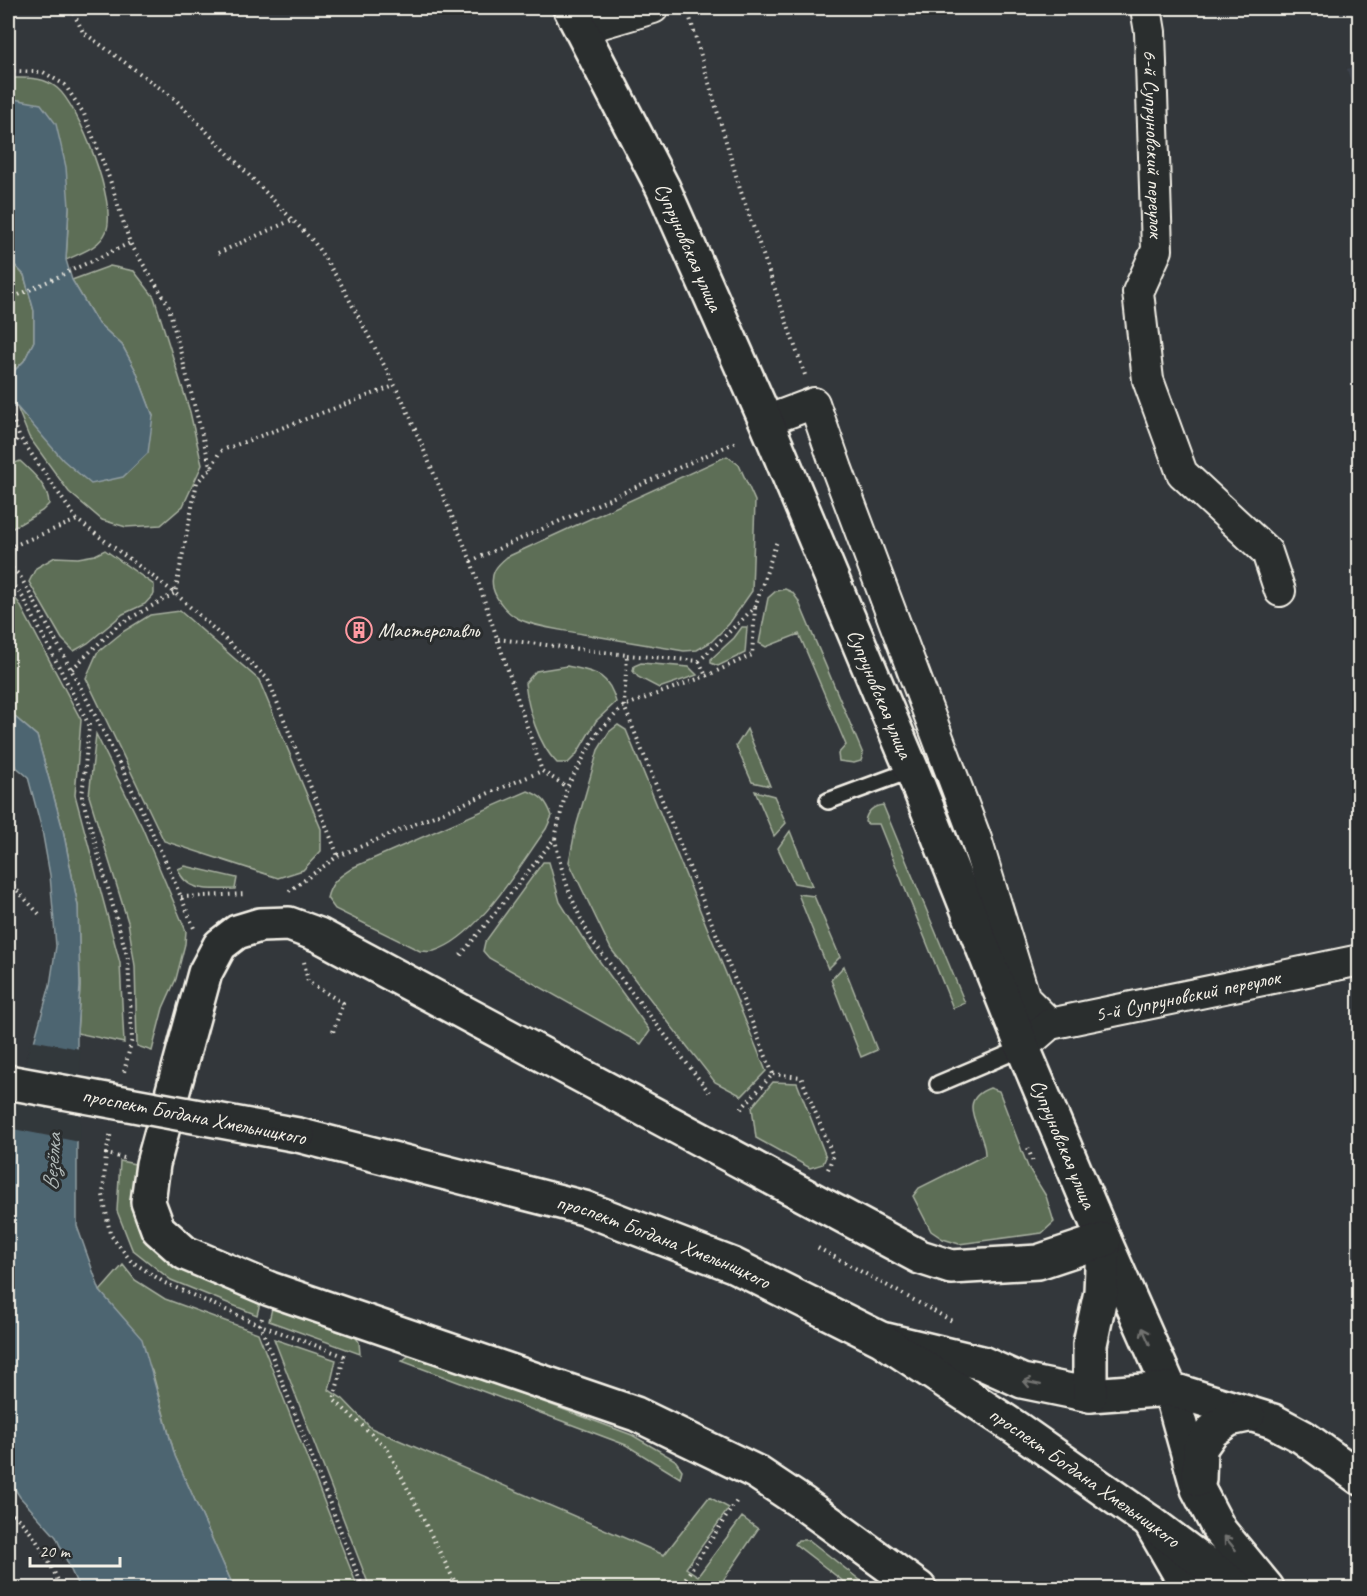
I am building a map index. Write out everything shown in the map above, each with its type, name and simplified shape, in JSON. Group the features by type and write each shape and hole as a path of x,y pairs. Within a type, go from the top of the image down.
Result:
{"street":[{"path":"575,18 653,8"},
{"name":"6-й Супруновский переулок","path":"1146,8 1150,32 1157,250 1138,292 1148,380 1182,473 1267,552 1280,591"},
{"name":"Супруновская улица","path":"575,18 663,188 766,421 912,770 1023,1048 1170,1389 1198,1490 1220,1531 1267,1588"},
{"path":"766,421 814,403 976,839 1025,999 1050,1024"},
{"path":"919,1588 756,1472 636,1414 270,1289 185,1253 158,1229 148,1202 153,1164 205,973 220,945 237,932 260,925 289,924 319,935 920,1257 951,1267 1038,1262 1104,1240 1101,1292 1090,1344 1090,1395"},
{"name":"5-й Супруновский переулок","path":"1023,1048 1050,1024 1359,960"},
{"name":"проспект Богдана Хмельницкого","path":"8,1082 298,1135 585,1208 733,1264 881,1339 1016,1428 1150,1522 1238,1588"},
{"path":"881,1339 982,1363 1022,1381 1090,1395 1170,1389 1273,1421 1303,1437 1359,1478"},
{"path":"1198,1490 1200,1448 1212,1431 1229,1419 1248,1414"},
{"path":"1150,1522 1188,1588"}],"lane":[{"path":"828,801 912,770"},
{"path":"938,1084 1023,1048"}],"path":[{"path":"71,8 82,32 175,99 314,242 340,282 403,400 471,561 542,771 567,787"},
{"path":"687,8 740,189 814,403"},
{"path":"8,73 14,71 43,72 65,85 84,114 110,180 130,243 168,304 211,469"},
{"path":"218,253 291,220"},
{"path":"8,300 130,243"},
{"path":"72,669 118,626 175,593 197,482 211,469 220,452 394,386"},
{"path":"8,406 19,436 78,520 175,593 268,678 338,856"},
{"path":"8,457 19,436"},
{"path":"471,561 736,442"},
{"path":"8,548 78,520"},
{"path":"709,1092 593,942 578,915 558,858 555,838 567,787 598,732 624,706 706,676 752,655 755,607 777,541"},
{"path":"8,564 20,576 72,669 158,846"},
{"path":"8,578 24,599 89,724 82,797 128,959 132,1039 124,1073"},
{"path":"498,639 627,655 699,661 755,607"},
{"path":"627,655 624,706 773,1074"},
{"path":"699,661 706,676"},
{"path":"287,893 338,856 542,771"},
{"path":"461,955 555,838"},
{"path":"8,884 12,885 42,916"},
{"path":"181,897 251,894"},
{"path":"332,1035 343,1003"},
{"path":"741,1109 773,1074"},
{"path":"773,1074 801,1077 833,1156 827,1173"},
{"path":"111,1131 106,1154 103,1195 110,1234 131,1261 165,1283 260,1325 344,1356 334,1400 387,1448 458,1588"},
{"path":"106,1154 153,1164"},
{"path":"818,1248 955,1322"},
{"path":"260,1325 363,1588"},
{"path":"679,1588 756,1472"},
{"path":"8,1511 14,1514 35,1540 61,1588"}],"shaded area":[{"path":"1360,66 1359,107 1347,69"}],"green space":[{"path":"14,78 47,82 57,88 66,98 85,134 102,179 108,219 106,232 94,246 66,260 69,207 41,105 8,98 8,80"},
{"path":"8,258 24,275 34,311 34,341 24,361 8,377"},
{"path":"110,266 134,271 154,297 190,412 202,465 183,506 161,525 126,527 102,520 69,492 29,437 17,407 27,418 153,416 136,371 122,345 97,322 72,280"},
{"path":"727,456 739,465 755,501 752,591 729,624 711,642 697,650 684,651 542,627 515,617 500,602 493,588 493,574 507,557"},
{"path":"20,461 43,486 49,504 42,511 8,531 8,469 10,465"},
{"path":"105,550 154,585 154,594 145,604 123,614 88,643 74,651 62,639 29,582 36,568 55,557 78,558 95,555"},
{"path":"785,589 792,592 798,600 863,754 861,761 854,763 839,761 838,754 846,745 799,634 766,647 759,643 768,598 776,591"},
{"path":"8,590 19,603 81,720 75,795 120,963 124,1043 77,1033 80,986 78,906 63,830 37,736 8,711"},
{"path":"180,611 259,680 321,829 321,851 303,870 278,878 164,841 86,678 97,653 124,631 150,615"},
{"path":"742,627 747,627 745,653 718,666 711,663 711,659 734,638"},
{"path":"641,663 689,667 697,675 659,688 638,677 633,671 634,666"},
{"path":"567,666 599,675 609,685 616,702 596,721 576,755 568,763 557,763 544,746 535,726 525,683 536,671"},
{"path":"618,725 626,730 766,1071 742,1096 715,1082 611,949 569,862 576,827 598,750 609,732"},
{"path":"747,729 770,786 752,782 736,746"},
{"path":"96,734 142,827 186,931 176,979 163,1008 152,1051 137,1046 135,966 128,922 89,796"},
{"path":"528,791 540,797 548,807 552,816 546,829 497,899 466,932 450,944 434,951 420,951 335,909 327,898 340,876 354,867"},
{"path":"755,791 774,796 786,823 774,836"},
{"path":"883,805 965,1003 953,1008 879,824 865,822 871,810"},
{"path":"790,831 812,886 794,883 778,848"},
{"path":"543,862 549,862 560,902 582,937 650,1031 641,1044 489,958 483,951 485,942"},
{"path":"185,866 237,878 235,889 202,888 187,883 178,869"},
{"path":"798,894 814,896 840,957 828,969"},
{"path":"844,966 877,1050 861,1057 831,980"},
{"path":"773,1082 797,1083 826,1157 823,1164 810,1168 756,1138 752,1107"},
{"path":"990,1088 999,1091 1028,1167 1046,1196 1054,1222 1042,1233 959,1244 943,1239 931,1231 913,1196 919,1188 985,1155 972,1109 973,1101 979,1094"},
{"path":"120,1161 140,1165 147,1240 178,1268 261,1299 257,1315 171,1280 132,1249 117,1211"},
{"path":"123,1265 135,1280 165,1299 258,1333 358,1588 234,1588 175,1456 152,1371 100,1291"},
{"path":"273,1304 351,1330 359,1342 360,1354 269,1321"},
{"path":"274,1339 336,1360 329,1390 343,1399 371,1428 664,1555 709,1497 729,1508 686,1568 698,1576 742,1517 758,1529 718,1588 370,1588"},
{"path":"412,1353 632,1435 675,1460 682,1470 680,1478 626,1445 402,1361"},
{"path":"798,1540 809,1540 870,1588 852,1588 795,1544"}],"water":[{"path":"8,98 41,104 56,124 66,167 69,207 66,260 72,280 97,322 122,345 136,371 153,416 148,453 123,477 91,484 63,460 17,407 8,407 8,377 24,361 34,341 34,311 24,275 8,258"},
{"name":"Везёлка","path":"8,711 37,736 63,830 78,906 80,986 77,1033 77,1226 100,1291 142,1339 175,1456 234,1588 79,1588 56,1537 20,1497 8,1478 8,1135 50,985 56,946 50,875 42,830 28,777 8,760"}],"pier":[{"path":"31,1040 80,1049 80,1142 8,1128"}],"place":[{"name":"Мастерславль","path":"359,630"}]}
